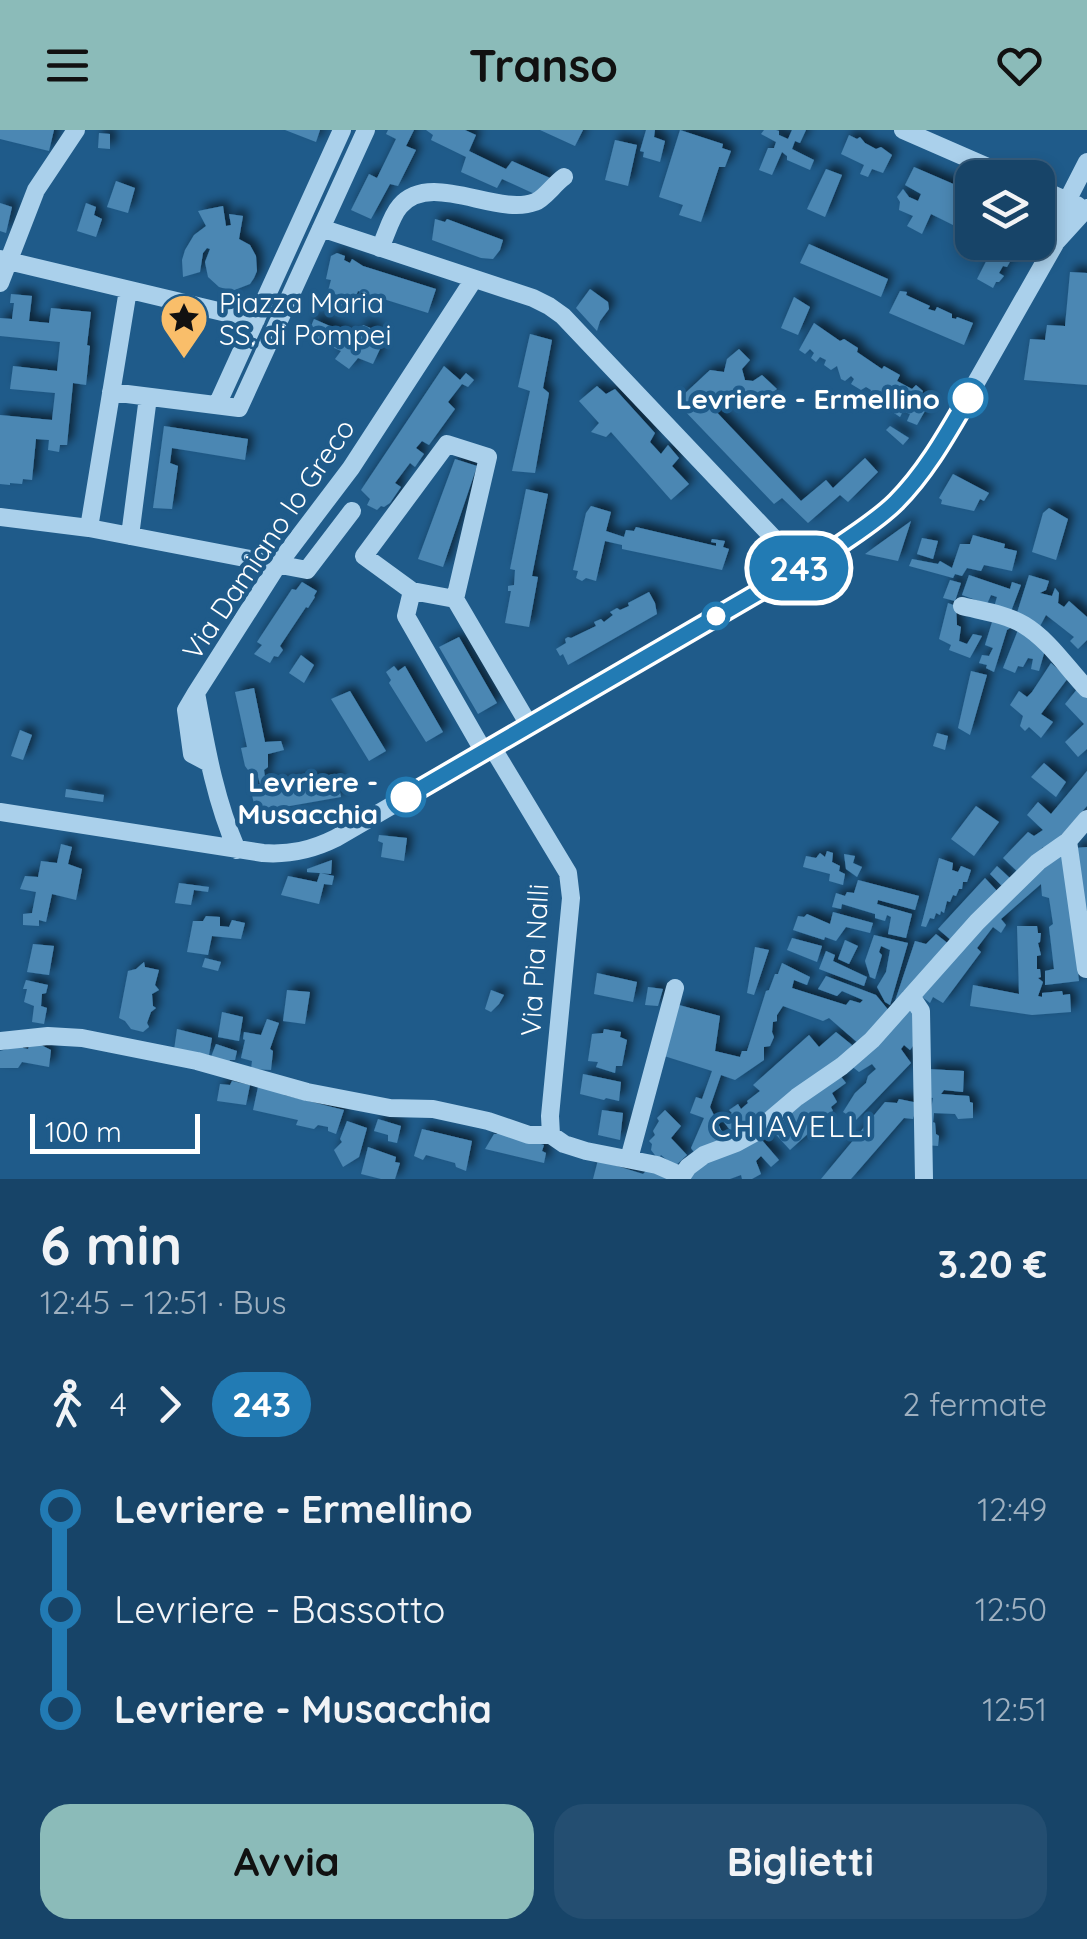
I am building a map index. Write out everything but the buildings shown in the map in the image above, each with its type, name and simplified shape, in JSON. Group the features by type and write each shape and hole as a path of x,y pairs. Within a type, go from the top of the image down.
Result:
{"street":[{"path":"0,284 4,260 36,190 76,130"},
{"path":"217,405 342,130"},
{"path":"111,392 239,408 366,130"},
{"path":"902,130 971,160"},
{"path":"1056,242 1067,201 1087,162"},
{"path":"380,248 399,206 418,193 438,192 522,206 540,201 564,177"},
{"path":"0,812 280,854 317,848 488,750 801,567 894,505 936,453 1056,242 1087,209 1055,196"},
{"path":"322,228 549,306 563,316 801,567"},
{"path":"4,260 256,320"},
{"name":"Via Damiano lo Greco","path":"237,850 208,763 196,693 279,563 350,468 474,279"},
{"path":"89,528 128,290"},
{"path":"130,536 148,397"},
{"path":"455,598 412,591 364,556 447,444 488,457 455,598 529,725"},
{"path":"0,516 89,528 307,570 352,511"},
{"name":"Via Pia Nalli","path":"412,591 406,616 568,873 571,898 551,1135"},
{"path":"962,606 1023,624 1043,640 1087,689"},
{"path":"0,1040 82,1038 197,1062 308,1092 390,1108 433,1109 488,1120 529,1135 551,1135 564,1144 657,1166 681,1178 688,1167 704,1156 756,1132 872,1040 977,922 1038,862 1068,841 1087,819"},
{"path":"1068,841 1083,918 1086,969"},
{"path":"629,1159 675,988"},
{"path":"912,996 921,1011 924,1179"}],"bus line":[{"name":"243","path":"406,797 866,527 912,485 968,398"}],"place":[{"name":"Piazza Maria SS. di Pompei","path":"184,360"},
{"name":"Levriere - Ermellino","path":"968,398"},
{"name":"Levriere - Musacchia","path":"406,797"}],"district":[{"name":"CHIAVELLI","path":"793,1126"}]}
